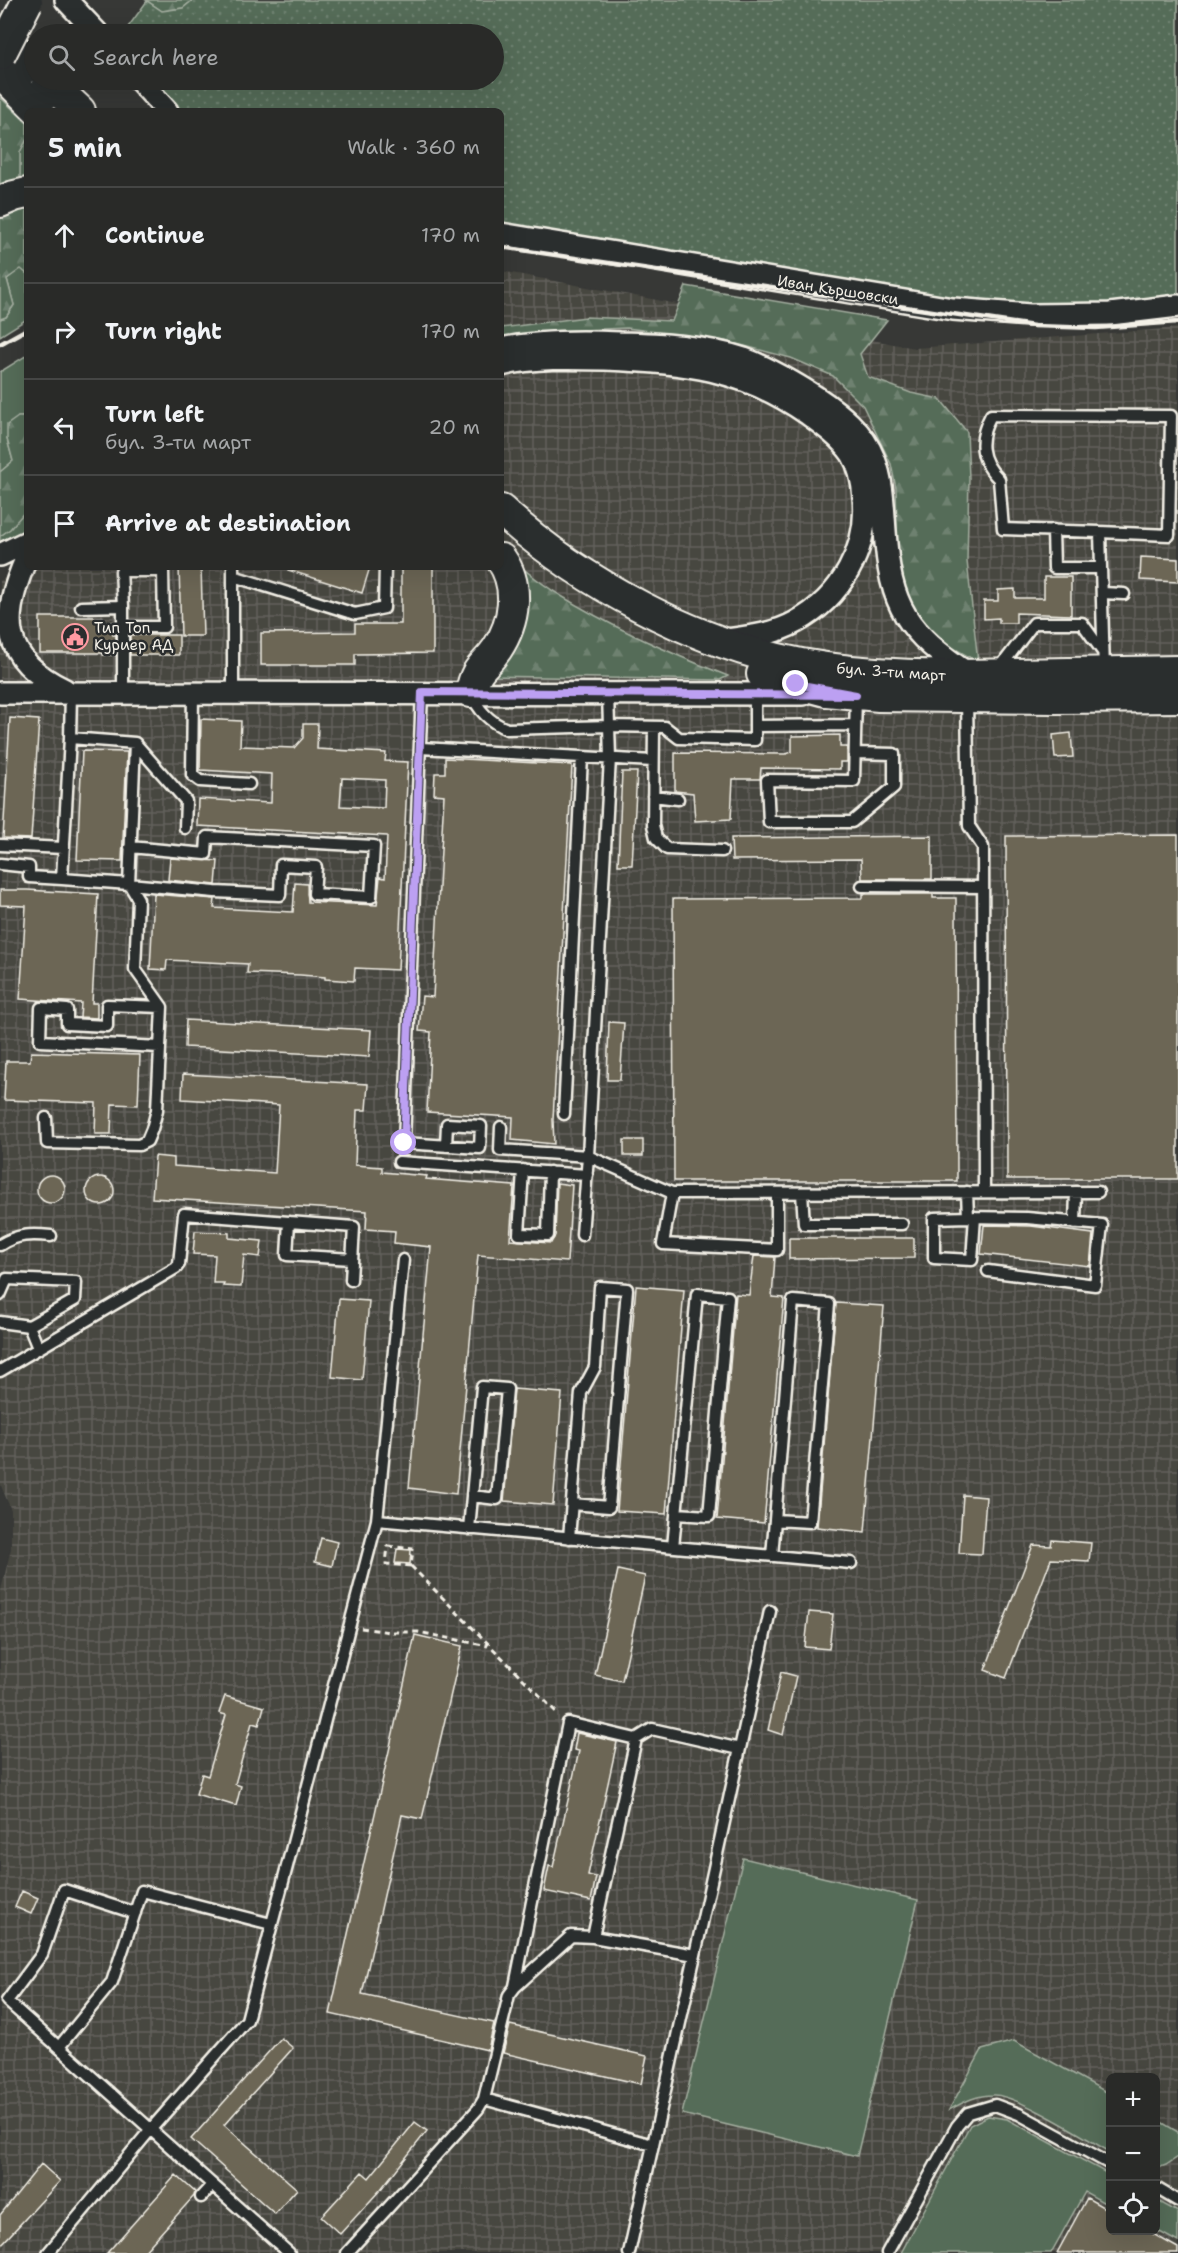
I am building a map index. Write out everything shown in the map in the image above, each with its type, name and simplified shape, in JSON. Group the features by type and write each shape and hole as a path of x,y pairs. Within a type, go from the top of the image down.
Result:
{"main road":[{"path":"0,24 22,1"},
{"path":"0,55 22,1"},
{"path":"0,34 24,57"},
{"path":"0,72 36,108"},
{"path":"58,90 77,108"},
{"path":"0,202 24,194"},
{"name":"бул. 3-ти март","path":"504,513 545,547 586,576 672,622 764,655 841,669 977,682 1021,698 1094,679 1178,697"},
{"name":"бул. 3-ти март","path":"504,538 582,594 638,626 707,656 751,671 826,691 856,695 977,682 1094,679 1178,671"},
{"path":"471,692 474,675 497,649 508,629 512,614 514,596 504,565"}],"street":[{"path":"66,0 89,24"},
{"path":"148,90 164,108"},
{"name":"Иван Кършовски","path":"504,234 953,309 1030,315 1110,314 1178,306"},
{"path":"504,348 569,341 670,344 707,350 745,360 785,378 825,403 856,429 867,443 874,460 881,484 889,571 893,590 901,609 919,635 977,682"},
{"path":"504,365 569,358 635,360 704,367 745,379 779,395 816,420 852,454 859,469 865,511 863,534 840,585 823,604 796,622 755,636 721,640"},
{"path":"0,555 24,543"},
{"path":"0,570 24,558"},
{"path":"24,562 10,592 7,608 8,636 31,671 42,680 71,693"},
{"path":"0,693 471,692 856,695"}],"lane":[{"path":"991,415 1171,416 1169,535 1100,532 1003,529 999,479 991,472 981,445 982,430 991,415"},
{"path":"1053,530 1054,568 1101,568"},
{"path":"1094,679 1102,593 1100,532"},
{"path":"233,693 233,572 355,614 384,608 385,570"},
{"path":"123,627 164,627 163,571 121,571 123,693"},
{"path":"1102,593 1124,594"},
{"path":"81,607 123,606"},
{"path":"984,1192 983,847 969,826 977,682 1034,623 1082,623 1094,679"},
{"path":"422,692 404,1143 446,1146"},
{"path":"471,692 477,706 486,717 496,725 507,729 665,727 679,738 755,740 755,693"},
{"path":"62,879 71,693"},
{"path":"193,693 192,776 200,781 249,784"},
{"path":"582,1235 609,758 608,693"},
{"path":"855,753 894,754 894,788 852,822 769,822 767,780 854,781 856,695"},
{"path":"755,726 855,725"},
{"path":"654,727 652,825 656,838 666,849 722,851"},
{"path":"70,738 135,742 186,801 185,828"},
{"path":"46,1118 46,1143 139,1145 147,1141 157,1110 162,1007 135,969 138,899 129,884 135,742"},
{"path":"421,748 653,761"},
{"path":"564,1114 582,757"},
{"path":"653,796 678,799"},
{"path":"0,864 29,867 29,877 280,895 281,865 316,867 314,894 371,897 374,846 207,837 206,854 130,848"},
{"path":"0,845 64,848"},
{"path":"862,886 983,887"},
{"path":"160,1047 40,1041 41,1008 67,1010 67,1024 107,1026 108,1005 162,1007"},
{"path":"501,1127 500,1150 588,1156 672,1193 1098,1192"},
{"path":"399,1162 587,1175"},
{"path":"523,1170 519,1234 548,1235 550,1172"},
{"path":"672,1193 663,1244 777,1250 777,1192"},
{"path":"802,1192 804,1224 902,1224"},
{"path":"967,1192 971,1217 972,1260 934,1258 934,1218 971,1217 1028,1218 1102,1225 1095,1285 988,1271"},
{"path":"1075,1223 1076,1192"},
{"path":"0,1371 176,1268 179,1264 184,1214 354,1227 351,1280"},
{"path":"289,1222 287,1255 352,1259"},
{"path":"0,1245 11,1238 25,1234 51,1236"},
{"path":"48,2253 151,2129 247,2020 377,1520 403,1260"},
{"path":"0,1295 7,1279 76,1282 75,1300 29,1326 0,1322"},
{"path":"569,1538 572,1504 582,1393 595,1367 600,1287 627,1289 609,1507 572,1504"},
{"path":"673,1547 676,1514 697,1294 728,1297 709,1516 676,1514"},
{"path":"772,1556 793,1301 829,1304 810,1522 775,1520"},
{"path":"29,1326 38,1348"},
{"path":"469,1529 472,1496 482,1387 507,1389 496,1499 472,1496"},
{"path":"377,1520 851,1563"},
{"path":"629,2253 770,1611"},
{"path":"514,1987 568,1723 636,1739 652,1729 740,1749"},
{"path":"593,1937 636,1739"},
{"path":"135,1913 64,1890 42,1954 4,1998 283,2251"},
{"path":"59,2047 112,1982 142,1891 271,1924"},
{"path":"347,2253 469,2121 484,2099 509,1995 514,1987 571,1936 593,1937 695,1955"},
{"path":"484,2099 653,2145"},
{"path":"887,2253 957,2126 968,2113 995,2105 1019,2114 1106,2162"},
{"path":"201,2197 212,2185"},
{"path":"1160,2191 1178,2201"}],"path":[{"path":"411,1566 412,1549 388,1546 386,1564 411,1566 568,1723"},
{"path":"349,1627 390,1632 418,1632 490,1647"}],"shaded area":[{"path":"504,272 915,348 1178,328 1178,2253 0,2253 0,1594 11,1549 11,1510 0,1483 0,581 24,565 24,570 504,570"}],"green space":[{"path":"146,0 193,0 183,8 162,11"},
{"path":"193,0 1178,0 1178,296 1110,304 1030,306 955,299 504,226 504,108 174,108 159,90 504,90 504,24 130,24 147,1 162,11 183,8"},
{"path":"0,97 24,120 24,145 20,152 20,179 0,187"},
{"path":"24,145 24,179 20,179 20,152"},
{"path":"24,205 24,272 21,269 7,279 14,305 6,317 0,319 0,215"},
{"path":"21,268 24,271 24,321 0,336 0,319 6,317 14,305 7,279"},
{"path":"686,286 887,320 860,354 868,377 911,393 940,399 967,432 969,478 967,561 978,662 950,646 924,626 909,602 898,566 896,488 891,464 863,406 833,376 791,358 725,341 627,328 559,331 504,338 504,328 586,317 672,321"},
{"path":"24,357 24,417 18,417 7,439 13,461 0,472 0,372"},
{"path":"18,417 24,417 24,513 10,529 0,536 0,472 13,461 7,439 7,425"},
{"path":"24,513 24,533 0,544 0,536 10,529"},
{"path":"517,564 552,591 599,618 662,649 728,676 720,680 491,676"},
{"path":"743,1858 918,1900 857,2156 682,2114"},
{"path":"1014,2041 1106,2092 1106,2150 1034,2109 1004,2097 981,2096 949,2110 982,2050"},
{"path":"988,2116 1007,2119 1106,2173 1106,2204 1085,2192 1051,2253 901,2253 970,2125"},
{"path":"1160,2121 1178,2132 1178,2157 1160,2167"},
{"path":"1160,2202 1178,2212 1178,2242 1160,2232"}],"building":[{"path":"1141,557 1178,559 1178,582 1140,580"},
{"path":"179,570 201,570 203,636 181,636"},
{"path":"288,570 369,570 362,593"},
{"path":"401,570 433,570 433,653 355,654 355,665 261,665 261,633 355,632 355,624 401,624"},
{"path":"1044,577 1071,577 1071,615 1016,613 1016,623 999,623 999,618 984,619 984,601 998,601 998,590 1015,589 1015,598 1044,598"},
{"path":"40,617 103,617 103,623 113,622 113,635 116,635 116,655 40,653"},
{"path":"130,635 179,635 179,655 130,655"},
{"path":"10,718 39,720 31,839 3,838"},
{"path":"201,719 241,721 240,746 294,748 303,738 303,724 318,724 317,749 386,753 385,761 408,762 398,970 355,968 354,981 300,975 247,973 248,964 167,960 166,970 150,969 154,894 215,899 214,908 293,912 295,883 307,884 308,902 377,905 380,877 385,878 387,836 197,826 198,799 271,803 272,774 200,770","holes":["342,778 385,780 384,808 340,806"]},
{"path":"1071,733 1073,757 1055,758 1053,735"},
{"path":"840,735 840,747 847,747 847,762 840,762 840,769 761,768 760,779 733,779 731,819 695,821 693,793 675,791 675,753 786,754 792,752 792,736"},
{"path":"82,751 127,752 122,861 77,860"},
{"path":"445,758 572,765 553,1120 554,1144 512,1140 513,1117 427,1112 431,1032 419,1031 422,996 433,997 444,795 434,794 435,773 445,773"},
{"path":"622,772 637,772 632,865 618,865"},
{"path":"1178,835 1178,1179 1007,1179 1006,836"},
{"path":"932,836 932,879 862,879 861,859 732,860 731,838"},
{"path":"170,858 218,861 216,885 168,880"},
{"path":"0,890 98,894 92,1003 97,1003 97,1018 80,1017 81,1003 20,999 26,906 0,905"},
{"path":"863,894 933,894 933,898 956,898 957,1181 674,1181 673,899 863,898"},
{"path":"186,1020 371,1030 369,1057 185,1047"},
{"path":"609,1022 624,1023 620,1080 607,1080"},
{"path":"31,1052 140,1055 138,1105 112,1104 111,1134 95,1134 96,1103 4,1100 6,1061 30,1061"},
{"path":"183,1074 368,1084 366,1110 357,1110 355,1165 382,1167 382,1172 427,1176 426,1179 514,1186 510,1240 551,1243 555,1235 557,1183 572,1185 567,1262 478,1255 456,1494 409,1488 431,1247 394,1243 395,1231 366,1229 367,1211 152,1198 155,1156 174,1158 174,1166 275,1173 279,1105 182,1099"},
{"path":"624,1140 643,1140 643,1156 624,1156"},
{"path":"51,1175 61,1179 65,1189 61,1199 51,1203 41,1199 37,1189 41,1179"},
{"path":"100,1177 110,1181 114,1191 110,1201 100,1205 90,1201 86,1191 90,1181"},
{"path":"984,1225 1031,1226 1093,1234 1090,1266 981,1254"},
{"path":"195,1231 229,1233 229,1238 262,1241 260,1257 244,1255 241,1287 213,1283 215,1255 193,1254"},
{"path":"789,1238 914,1238 914,1258 789,1259"},
{"path":"754,1256 775,1257 772,1297 784,1298 764,1523 717,1519 736,1294 749,1295"},
{"path":"636,1286 684,1290 666,1514 617,1511"},
{"path":"339,1299 369,1301 362,1380 332,1377"},
{"path":"836,1303 884,1306 865,1532 817,1527"},
{"path":"514,1389 562,1393 553,1505 504,1501"},
{"path":"963,1495 986,1497 982,1554 959,1553"},
{"path":"321,1538 337,1542 332,1566 315,1562"},
{"path":"1052,1540 1091,1543 1089,1561 1051,1559 1006,1678 985,1670 1033,1545 1051,1546"},
{"path":"397,1549 411,1550 410,1564 395,1563"},
{"path":"618,1570 645,1576 622,1681 595,1675"},
{"path":"809,1612 833,1614 829,1649 805,1647"},
{"path":"415,1635 462,1646 422,1819 402,1815 362,1994 494,2023 488,2050 330,2014"},
{"path":"781,1672 796,1676 783,1735 768,1730"},
{"path":"225,1696 264,1707 259,1725 252,1723 235,1784 241,1786 236,1806 196,1794 202,1774 208,1776 226,1715 219,1713"},
{"path":"577,1733 617,1742 588,1875 596,1877 591,1901 544,1891 549,1866 553,1867 579,1751 574,1750"},
{"path":"22,1891 38,1898 31,1914 15,1907"},
{"path":"510,2025 647,2056 641,2084 503,2053"},
{"path":"281,2038 293,2048 224,2125 297,2189 275,2214 191,2139"},
{"path":"415,2122 427,2131 381,2189 340,2234 321,2217 362,2172 369,2178"},
{"path":"41,2164 60,2181 0,2246 0,2215"},
{"path":"176,2175 195,2192 194,2196 143,2253 107,2253"},
{"path":"1087,2198 1106,2209 1106,2235 1155,2235 1178,2248 1178,2253 1057,2253"}],"railway":[{"path":"504,247 1034,326 1096,328 1178,322"},
{"path":"0,344 24,331"}],"place":[{"name":"Тип Топ Куриер АД","path":"75,637"}],"route":[{"path":"404,1143 422,692 856,695 796,684"}]}
